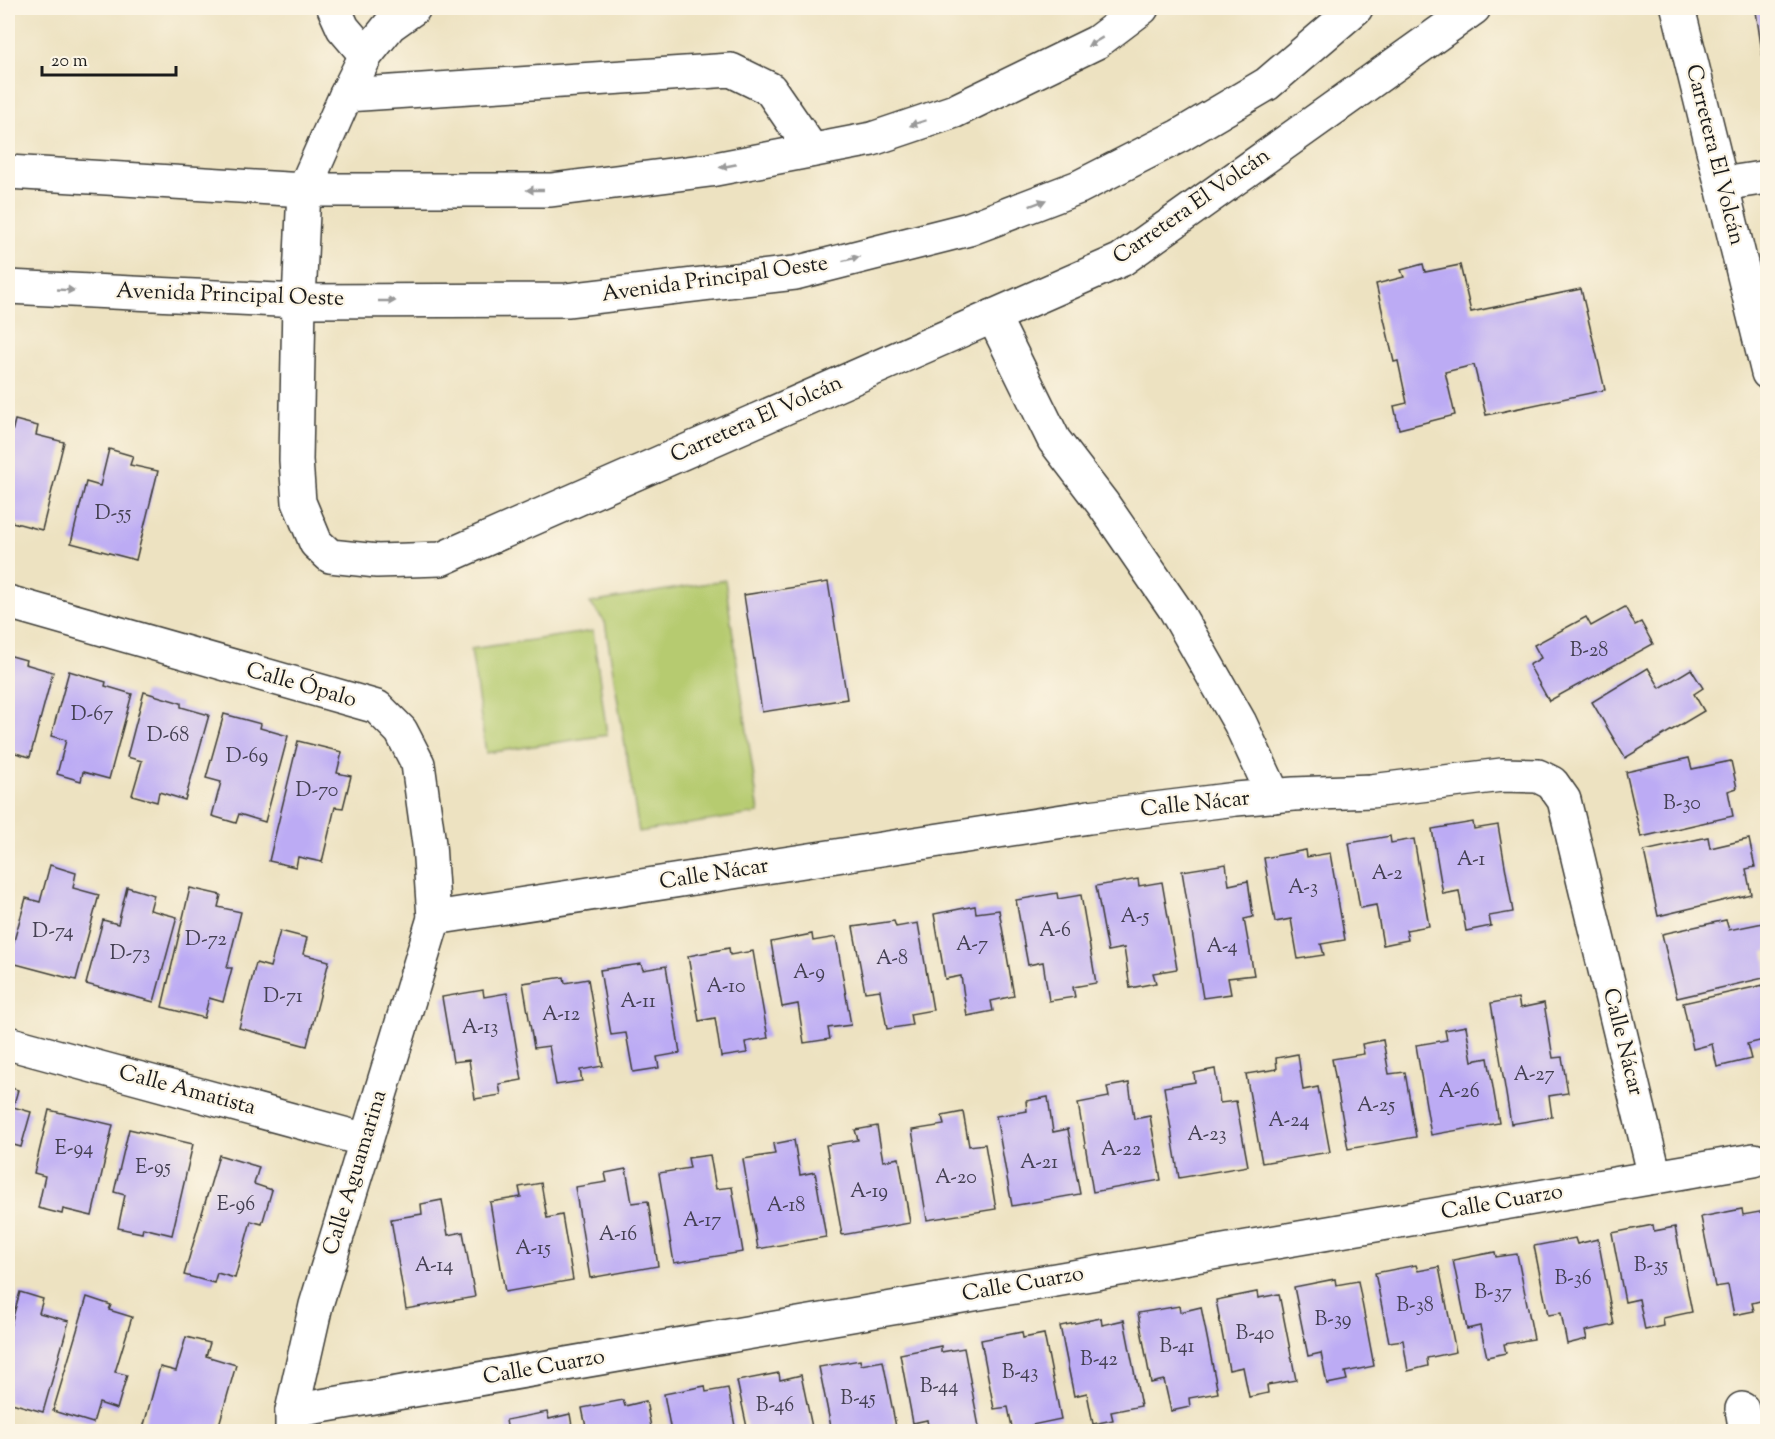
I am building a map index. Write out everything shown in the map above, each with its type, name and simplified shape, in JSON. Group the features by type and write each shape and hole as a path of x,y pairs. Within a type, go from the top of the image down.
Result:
{"street":[{"path":"334,8 343,28 366,55"},
{"path":"304,190 366,55 390,25 414,8"},
{"path":"8,172 304,190 551,190 710,170 872,139 955,111 1097,42 1142,8"},
{"name":"Avenida Principal Oeste","path":"8,287 299,301 567,300 795,273 969,229 1079,187 1179,136 1267,84 1356,8"},
{"name":"Carretera El Volcán","path":"304,190 296,460 299,502 316,543 330,556 377,561 441,559 1121,260 1474,8"},
{"name":"Carretera El Volcán","path":"1678,8 1767,373"},
{"path":"346,95 731,70 770,89 812,150"},
{"path":"1722,184 1767,177"},
{"path":"993,316 1054,440 1103,504 1175,609 1239,723 1274,796"},
{"name":"Calle Ópalo","path":"8,602 377,707 401,731 418,764 429,844 434,918"},
{"name":"Calle Nácar","path":"434,918 1089,817 1274,796 1371,791 1502,775 1538,776 1552,783 1564,800 1655,1177"},
{"name":"Calle Aguamarina","path":"292,1421 316,1305 434,918"},
{"name":"Calle Amatista","path":"8,1043 366,1140"},
{"name":"Calle Cuarzo","path":"292,1421 1754,1160"}],"green space":[{"path":"725,580 759,813 639,832 605,622 590,603"},
{"path":"593,631 607,735 486,753 471,649"}],"building":[{"path":"1768,9 1768,80 1766,80 1756,11"},
{"path":"1423,264 1425,272 1460,265 1471,312 1581,289 1605,390 1486,415 1474,365 1445,372 1455,415 1399,429 1394,406 1407,403 1398,361 1394,362 1376,284 1404,277 1401,270"},
{"path":"15,420 38,426 36,435 64,442 42,530 8,521 8,448"},
{"path":"109,449 133,456 130,465 158,471 136,560 71,543 86,482 100,486"},
{"path":"828,582 847,699 762,712 744,595"},
{"path":"1625,607 1635,625 1641,622 1653,644 1549,701 1529,665 1541,658 1534,645 1586,617 1591,626"},
{"path":"8,655 26,660 25,664 53,672 30,757 8,751"},
{"path":"1648,668 1660,688 1691,669 1703,688 1694,694 1704,711 1625,758 1592,702"},
{"path":"69,671 106,682 105,686 132,694 109,779 83,772 81,781 57,774 66,740 51,736"},
{"path":"144,692 181,703 181,707 209,715 185,800 159,792 157,802 132,795 142,761 127,757"},
{"path":"224,714 261,724 260,728 288,736 265,822 239,814 236,823 212,816 221,782 206,778"},
{"path":"298,741 342,752 337,773 351,776 343,808 335,807 322,862 298,857 296,867 269,861"},
{"path":"1689,758 1692,769 1731,761 1737,788 1728,791 1733,816 1641,837 1626,772"},
{"path":"1473,822 1474,829 1498,825 1513,912 1489,916 1491,926 1466,931 1459,891 1443,894 1432,829"},
{"path":"1390,836 1391,843 1414,839 1429,926 1406,930 1408,940 1383,945 1376,905 1360,908 1349,843"},
{"path":"1708,837 1710,848 1749,839 1755,867 1746,869 1751,894 1658,916 1644,851"},
{"path":"1306,850 1307,857 1330,853 1345,940 1321,944 1324,955 1298,959 1291,919 1275,922 1264,858"},
{"path":"1226,864 1229,885 1248,881 1253,917 1244,919 1254,975 1228,978 1231,994 1203,998 1182,871"},
{"path":"50,865 76,873 73,888 99,895 76,980 8,962 26,898 40,902"},
{"path":"1138,879 1139,886 1162,882 1177,969 1153,973 1156,983 1130,988 1124,948 1108,951 1096,886"},
{"path":"127,887 154,895 150,910 177,917 154,1002 86,984 103,920 118,924"},
{"path":"190,888 221,895 218,907 241,912 227,968 232,968 223,1002 209,998 204,1018 162,1007"},
{"path":"1057,893 1058,899 1081,895 1096,983 1073,987 1075,997 1049,1001 1043,962 1028,965 1016,900"},
{"path":"975,906 976,913 999,910 1014,996 991,1001 993,1011 967,1016 961,976 945,979 934,914"},
{"path":"1726,920 1729,930 1768,922 1768,951 1764,952 1768,977 1677,998 1662,934"},
{"path":"894,921 896,927 918,923 933,1010 910,1014 912,1025 887,1029 880,990 865,992 853,927"},
{"path":"280,931 307,938 303,954 329,961 307,1046 239,1028 256,963 270,967"},
{"path":"812,934 813,941 836,937 851,1025 828,1028 830,1039 804,1043 798,1004 782,1007 771,942"},
{"path":"729,948 730,955 753,951 768,1038 745,1042 747,1053 721,1057 715,1018 699,1021 688,956"},
{"path":"641,964 643,970 666,966 680,1053 657,1057 659,1068 633,1072 626,1033 611,1035 600,970"},
{"path":"564,977 565,983 588,979 603,1066 580,1070 582,1081 556,1085 549,1046 534,1048 523,983"},
{"path":"1768,984 1768,1039 1747,1044 1751,1059 1717,1067 1712,1044 1693,1049 1683,1003"},
{"path":"483,990 484,997 507,993 522,1080 499,1084 501,1095 475,1099 469,1060 453,1062 442,997"},
{"path":"1518,998 1520,1008 1544,1003 1553,1058 1562,1057 1568,1093 1549,1096 1552,1117 1511,1124 1491,1003"},
{"path":"1466,1026 1472,1061 1488,1058 1499,1123 1431,1135 1416,1045 1447,1040 1445,1030"},
{"path":"1383,1040 1389,1074 1405,1072 1416,1137 1348,1149 1332,1059 1364,1054 1362,1044"},
{"path":"1298,1054 1303,1090 1318,1087 1330,1152 1262,1163 1246,1074 1277,1069 1276,1058"},
{"path":"1215,1069 1220,1103 1236,1101 1248,1166 1179,1178 1164,1087 1195,1082 1194,1073"},
{"path":"1129,1083 1134,1119 1150,1116 1161,1180 1093,1192 1078,1103 1109,1097 1107,1087"},
{"path":"8,1087 18,1090 13,1107 31,1112 21,1147 10,1144 8,1152"},
{"path":"1048,1097 1053,1132 1068,1129 1080,1194 1012,1206 996,1116 1027,1111 1026,1101"},
{"path":"49,1110 113,1125 92,1216 63,1209 62,1214 38,1208 45,1176 34,1173"},
{"path":"963,1112 969,1146 985,1144 996,1209 927,1220 912,1130 944,1125 942,1116"},
{"path":"877,1126 883,1161 899,1158 910,1223 842,1235 826,1145 858,1140 855,1130"},
{"path":"129,1129 193,1144 172,1235 143,1228 142,1233 118,1228 125,1195 114,1192"},
{"path":"794,1140 800,1175 815,1172 826,1237 758,1249 743,1159 775,1154 773,1144"},
{"path":"219,1155 259,1167 254,1184 272,1190 262,1224 251,1221 235,1278 217,1273 214,1283 184,1275"},
{"path":"710,1155 716,1189 732,1187 743,1252 674,1263 659,1173 690,1168 688,1158"},
{"path":"626,1169 632,1203 648,1201 658,1266 590,1278 575,1187 607,1182 605,1173"},
{"path":"541,1183 547,1218 562,1215 573,1280 505,1292 490,1202 521,1197 519,1187"},
{"path":"442,1200 448,1235 463,1232 475,1297 406,1309 391,1219 422,1214 421,1204"},
{"path":"1742,1209 1743,1215 1765,1211 1768,1223 1768,1299 1752,1303 1754,1311 1734,1315 1728,1285 1715,1287 1701,1217"},
{"path":"1653,1225 1654,1231 1675,1227 1692,1312 1663,1318 1664,1326 1645,1330 1639,1299 1625,1302 1612,1233"},
{"path":"1575,1238 1577,1244 1598,1239 1614,1325 1585,1331 1587,1339 1567,1344 1561,1313 1548,1315 1534,1246"},
{"path":"1495,1252 1496,1257 1517,1254 1534,1339 1504,1344 1506,1353 1487,1357 1480,1326 1467,1329 1453,1260"},
{"path":"1416,1265 1418,1271 1439,1267 1456,1352 1427,1358 1428,1366 1408,1371 1403,1340 1389,1342 1375,1273"},
{"path":"1335,1279 1336,1285 1358,1281 1374,1366 1345,1372 1347,1380 1327,1384 1321,1353 1308,1356 1294,1287"},
{"path":"20,1292 43,1299 39,1313 69,1321 43,1412 8,1402 8,1327 10,1327"},
{"path":"1257,1292 1258,1298 1279,1294 1296,1380 1267,1385 1268,1393 1249,1397 1243,1367 1229,1370 1216,1300"},
{"path":"87,1297 111,1305 109,1310 132,1317 115,1372 127,1375 117,1409 99,1403 93,1423 53,1411"},
{"path":"1179,1306 1180,1312 1201,1307 1218,1393 1189,1398 1190,1407 1171,1411 1164,1380 1151,1383 1138,1313"},
{"path":"1101,1318 1102,1325 1124,1320 1141,1406 1111,1412 1113,1420 1093,1424 1087,1393 1074,1396 1060,1326"},
{"path":"1022,1332 1023,1338 1044,1334 1061,1419 1032,1425 1033,1432 1013,1432 1008,1407 994,1409 981,1340"},
{"path":"186,1337 210,1343 206,1356 236,1365 217,1432 142,1432 160,1367 176,1371"},
{"path":"941,1346 941,1352 964,1348 980,1432 929,1432 927,1420 913,1423 900,1354"},
{"path":"860,1360 861,1365 883,1361 897,1432 832,1432 819,1367"},
{"path":"779,1373 780,1380 801,1375 813,1432 748,1432 737,1381"},
{"path":"705,1386 706,1392 728,1388 736,1432 671,1432 664,1394"},
{"path":"623,1400 625,1406 646,1401 652,1432 587,1432 582,1408"},
{"path":"547,1412 549,1419 570,1414 573,1432 508,1432 506,1420"}]}
